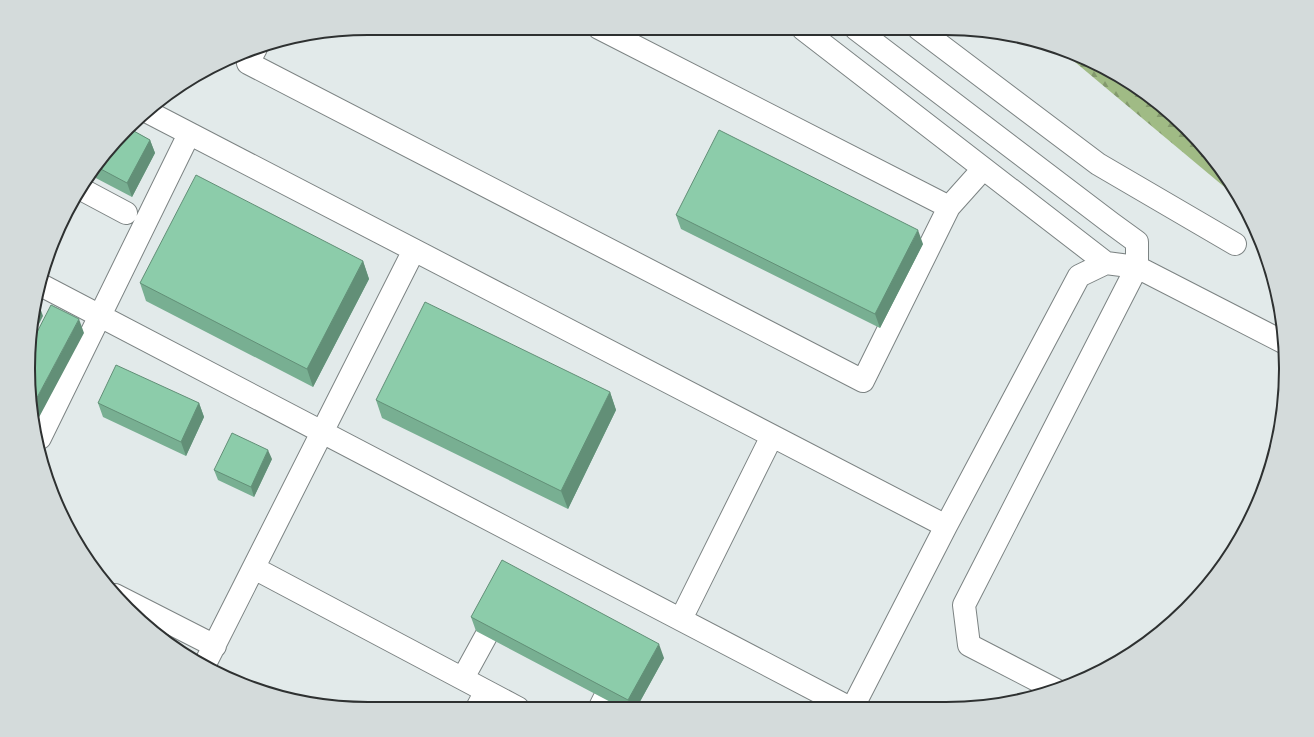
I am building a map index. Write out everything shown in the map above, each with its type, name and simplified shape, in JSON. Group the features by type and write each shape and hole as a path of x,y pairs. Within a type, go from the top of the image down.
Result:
{"street":[{"path":"613,35 950,207"},
{"path":"811,35 1106,264"},
{"path":"864,35 1137,242 1137,267 964,605 969,645 1048,686"},
{"path":"927,35 1098,164 1235,244"},
{"path":"252,56 248,63 863,381 950,207 983,169"},
{"path":"153,115 946,526"},
{"path":"41,435 189,134"},
{"path":"86,192 126,213"},
{"path":"207,660 414,250"},
{"path":"856,702 946,526 1079,276 1106,264 1137,267 1277,339"},
{"path":"45,287 839,702"},
{"path":"681,619 772,436"},
{"path":"254,568 463,678 482,699 494,702"},
{"path":"134,605 214,646"},
{"path":"463,678 486,636"}],"green space":[{"path":"1072,60 1093,69 1131,91 1149,104 1196,149 1210,165 1226,188"}],"building":[{"path":"719,130 918,230 875,314 676,215"},
{"path":"135,131 150,140 127,183 101,169"},
{"path":"196,175 363,261 307,369 140,283"},
{"path":"425,302 610,392 561,491 376,400"},
{"path":"51,305 79,319 37,398 35,368 37,331"},
{"path":"116,365 199,403 181,442 98,403"},
{"path":"232,433 268,450 251,487 214,470"},
{"path":"502,560 659,644 628,700 471,617"}]}
